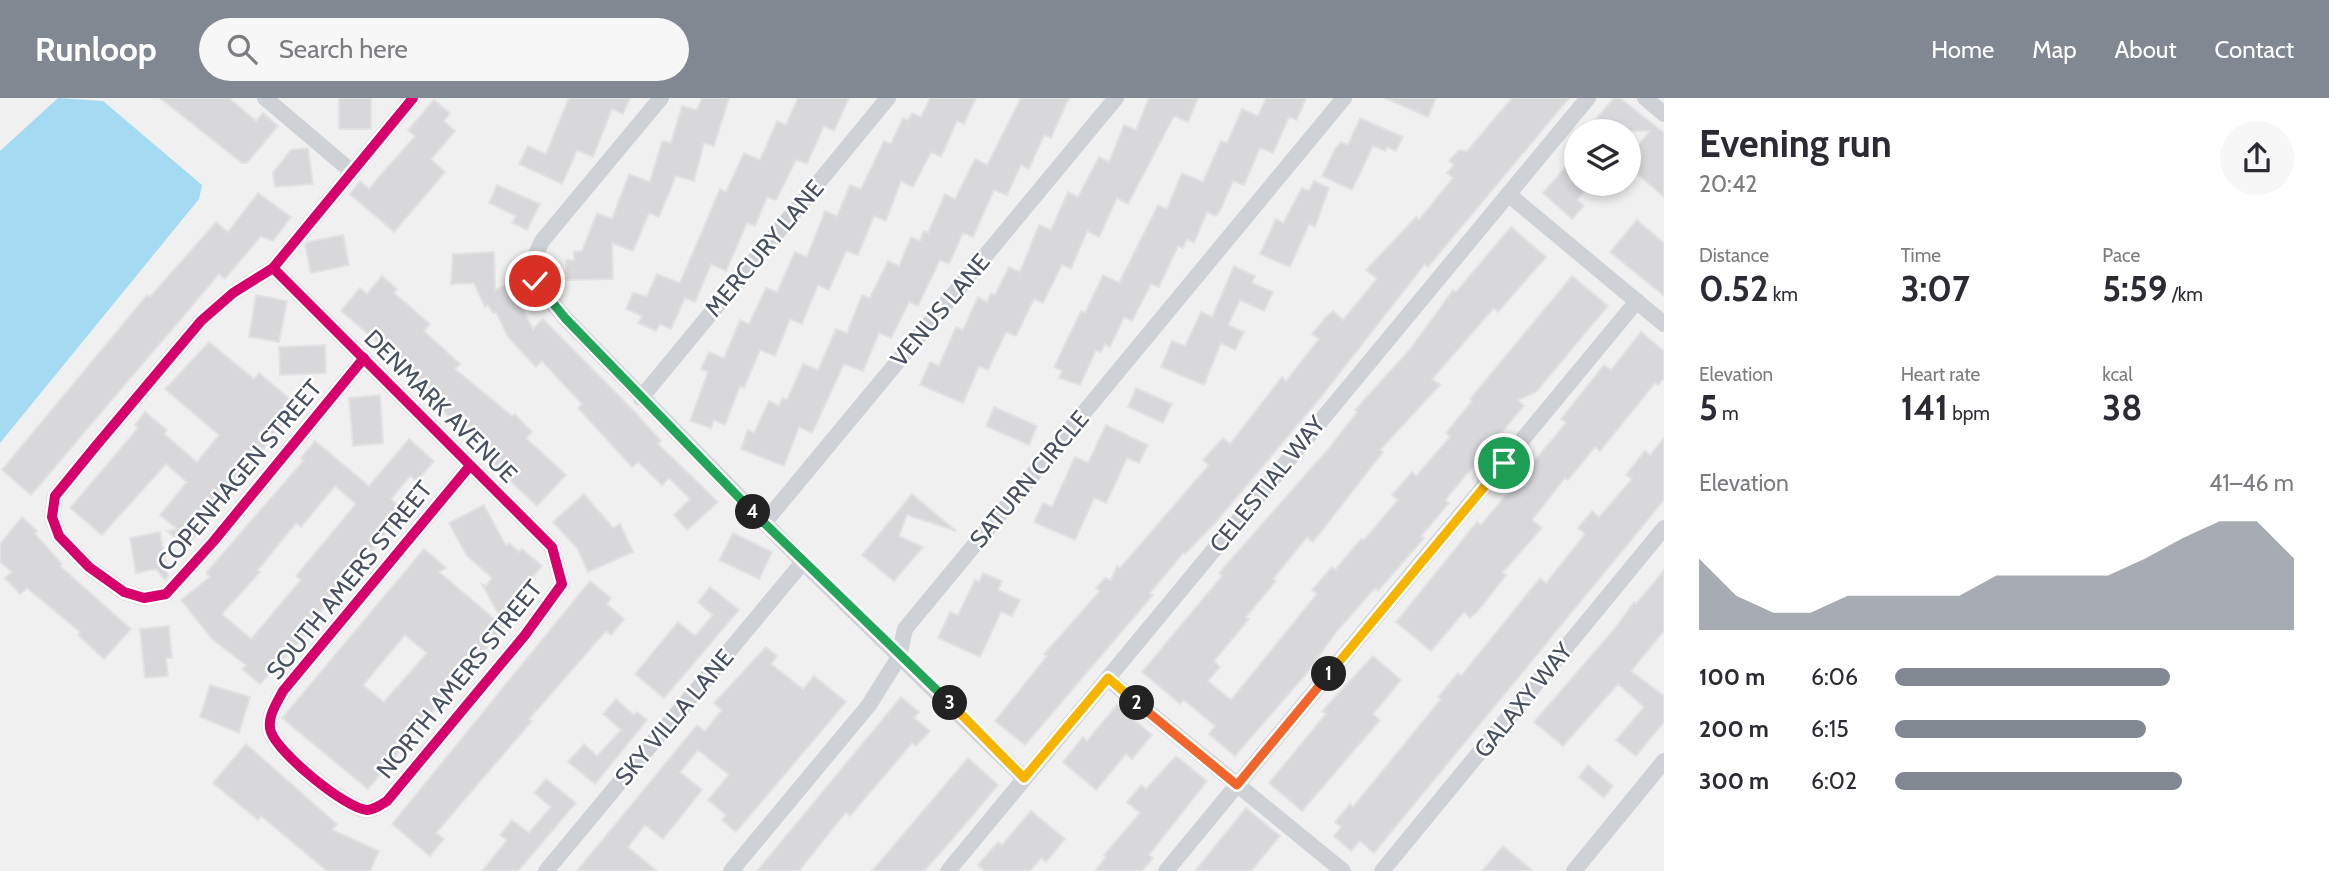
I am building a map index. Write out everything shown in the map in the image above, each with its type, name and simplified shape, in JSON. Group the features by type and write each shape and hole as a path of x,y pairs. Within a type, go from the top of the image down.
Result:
{"street":[{"path":"265,98 351,171"},
{"path":"273,268 413,98"},
{"path":"661,98 542,242 533,261 535,281 641,398 803,562 1024,778"},
{"name":"MERCURY LANE","path":"641,398 888,98"},
{"name":"VENUS LANE","path":"764,523 1116,98"},
{"name":"SATURN CIRCLE","path":"731,871 869,705 899,657 905,629 1344,98"},
{"name":"CELESTIAL WAY","path":"948,871 1588,98"},
{"path":"1645,98 1664,114"},
{"path":"1508,194 1664,324"},
{"name":"DENMARK AVENUE","path":"273,268 469,467 552,547 562,584"},
{"name":"COPENHAGEN STREET","path":"273,268 233,293 201,321 55,496 51,517 59,536 69,546 98,574 124,592 145,598 166,594 205,552 364,358"},
{"path":"1167,871 1637,301"},
{"name":"SOUTH AMERS STREET","path":"270,726 272,712 283,691 469,467"},
{"name":"GALAXY WAY","path":"1382,871 1664,528"},
{"name":"SKY VILLA LANE","path":"546,871 803,562"},
{"name":"NORTH AMERS STREET","path":"270,726 270,731 282,749 350,805 369,810 387,802 525,635 562,584"},
{"path":"1108,678 1343,871"},
{"path":"1574,871 1664,761"}],"water":[{"path":"58,98 103,101 202,185 199,199 0,443 0,151"}],"building":[{"path":"160,98 229,98 256,121 263,113 278,126 247,163 242,163"},
{"path":"339,98 371,98 371,129 339,129"},
{"path":"569,98 630,98 623,114 612,109 593,157 577,150 562,184 519,164 528,146 546,154"},
{"path":"702,98 729,98 714,146 704,143 694,181 676,176 659,217 649,213 633,251 612,243 613,279 566,280 566,260 574,260 574,252 582,251 597,213 612,219 629,174 650,182 662,141 671,143 682,106 697,110"},
{"path":"798,98 849,98 834,131 824,126 807,164 796,160 776,200 767,197 755,226 747,223 726,271 711,264 695,302 685,298 671,329 660,324 656,331 638,323 642,316 626,309 633,293 647,296 657,274 680,283 720,189 726,192 744,153 760,160 777,121 786,125"},
{"path":"930,98 976,98 964,124 957,121 941,157 931,152 913,187 901,181 886,221 874,216 858,255 846,251 829,290 818,285 802,324 790,319 775,356 760,350 744,388 740,386 725,425 714,420 711,428 690,421 708,372 701,369 709,352 724,358 740,320 749,324 766,288 777,292 795,252 807,257 825,211 837,216 850,185 861,189 884,141 891,144 903,118 908,120 912,113 921,117"},
{"path":"1021,98 1069,98 1051,138 1044,135 1029,169 1021,165 1007,195 994,190 973,237 963,233 949,264 940,260 918,306 909,302 891,338 879,333 863,371 844,364 812,433 799,427 784,466 741,449 748,430 754,433 769,401 779,406 782,398 787,400 803,364 818,370 836,329 847,333 862,295 870,298 888,261 899,266 911,237 920,241 924,231 928,233 945,194 955,199 975,159 987,165"},
{"path":"1149,98 1198,98 1188,122 1174,116 1128,204 1117,198 1099,237 1087,231 1071,269 1062,265 1043,303 1034,299 1016,336 1006,332 988,370 979,366 963,403 920,385 930,362 939,366 956,327 963,330 978,297 987,302 991,293 995,295 1009,267 1020,272 1039,225 1051,230 1068,192 1078,197 1099,157 1109,162 1124,125 1136,130"},
{"path":"1266,98 1306,98 1297,120 1289,117 1273,153 1260,148 1244,185 1233,181 1220,211 1216,216 1207,212 1194,243 1187,239 1183,248 1178,246 1159,287 1151,284 1132,321 1124,317 1110,347 1105,344 1101,352 1096,350 1080,385 1059,378 1062,371 1054,367 1081,311 1085,313 1103,275 1119,283 1158,205 1167,209 1182,173 1203,182 1221,141 1227,143 1242,109 1258,116"},
{"path":"1385,98 1436,98 1428,117"},
{"path":"1512,98 1569,98 1428,267 1425,264 1320,398 1215,523 1183,553 1150,593 1153,595 1025,745 995,721 1047,656 1044,654 1100,591 1096,588 1105,578 1111,580 1117,566 1120,568 1209,465 1203,460 1223,438 1230,444 1282,377 1286,381 1319,339 1312,334 1325,318 1333,311 1343,320 1377,279 1366,270 1416,217 1419,220 1453,178 1447,173 1454,165 1449,161 1459,150 1467,151"},
{"path":"1614,98 1620,98 1664,133 1664,197 1641,177 1641,142 1650,131 1641,131 1641,119 1596,119"},
{"path":"434,100 450,113 444,121 455,131 431,159 445,172 394,232 350,194 360,181 369,189 415,136 408,130"},
{"path":"1360,118 1403,137 1396,151 1387,147 1385,151 1373,146 1352,190 1322,176 1335,149 1341,142 1348,145"},
{"path":"308,148 313,184 275,187 273,173 291,150"},
{"path":"1564,169 1564,196 1580,196 1577,200 1584,206 1572,219 1543,193"},
{"path":"1314,181 1329,188 1315,227 1309,224 1290,267 1260,254 1276,219 1283,223 1302,188 1309,191"},
{"path":"497,185 540,204 527,230 512,223 516,216 489,203"},
{"path":"258,193 291,217 273,241 261,236 225,279 219,274 31,495 2,470 147,295 150,297 216,222 228,232"},
{"path":"1637,220 1664,243 1664,296 1610,252"},
{"path":"1511,227 1546,257 1498,312 1494,308 1432,379 1440,385 1380,450 1383,452 1313,542 1307,537 1246,617 1249,619 1214,661 1220,667 1208,681 1231,700 1317,594 1312,590 1332,567 1335,570 1361,539 1364,540 1398,500 1392,495 1412,472 1416,476 1450,437 1446,433 1472,401 1470,399 1572,276 1608,306 1536,392 1518,400 1524,406 1445,500 1449,503 1421,536 1424,538 1378,591 1375,588 1337,631 1307,673 1235,756 1209,734 1215,726 1184,700 1180,704 1142,672 1222,576 1219,573 1330,447 1357,412 1355,410 1411,348 1453,290 1456,292"},
{"path":"343,235 349,265 311,273 305,245 308,242"},
{"path":"494,252 495,290 509,283 533,329 543,319 632,409 661,441 658,444 718,502 687,530 674,515 690,499 669,478 662,485 638,462 632,467 578,408 582,404 542,361 536,367 508,337 496,312 493,313 488,305 485,307 474,283 451,284 453,254"},
{"path":"1234,266 1255,276 1252,283 1273,292 1264,311 1240,300 1228,325 1244,332 1235,350 1221,343 1204,385 1161,367 1172,341 1185,346 1201,312 1212,317"},
{"path":"382,276 397,289 394,293 430,324 424,331 460,364 455,369 512,416 515,414 532,432 526,438 566,475 537,506 505,476 479,447 481,444 438,407 441,404 410,376 413,372 341,311 360,288 367,294"},
{"path":"256,295 287,301 279,342 249,337"},
{"path":"1641,332 1664,351 1664,378 1658,385 1655,383 1600,451 1595,447 1568,480 1565,478 1532,520 1542,528 1502,573 1506,575 1478,611 1470,618 1464,612 1431,651 1396,622 1477,522 1481,525 1566,423 1561,419 1604,365 1611,370"},
{"path":"209,342 254,379 259,373 298,406 249,467 247,466 207,513 211,517 186,546 167,531 177,529 160,515 187,482 166,464 102,535 70,508 138,428 135,425 145,412 167,430 164,434 197,462 219,435 165,389"},
{"path":"325,345 326,373 280,375 279,347"},
{"path":"1136,388 1172,404 1163,423 1128,407"},
{"path":"380,395 383,443 353,446 349,398"},
{"path":"994,407 1037,426 1029,445 986,426"},
{"path":"1106,425 1148,445 1139,463 1127,458 1106,503 1094,498 1075,540 1034,522 1043,503 1052,507 1075,457 1088,463"},
{"path":"1664,438 1664,500 1374,853 1360,841 1351,851 1334,836 1341,827 1335,822 1350,804 1353,807 1441,699 1438,697 1458,673 1461,676 1540,578 1546,583 1585,534 1578,528 1592,511 1599,517 1632,479 1626,475 1645,451 1650,455"},
{"path":"409,439 434,461 417,481 410,476 391,499 405,511 311,623 315,626 260,684 242,669 246,665 213,640 181,600 210,577 206,573 304,460 301,458 315,441 369,486","holes":["335,486 356,504 296,576 301,580 251,639 222,614 260,572 258,570 296,523 301,527"]},
{"path":"584,494 613,528 620,524 633,552 588,572 577,548 553,522"},
{"path":"912,494 956,531 907,515 899,536 923,547 894,581 862,555"},
{"path":"484,505 506,546 509,543 519,552 522,549 542,566 508,605 517,612 505,626 482,584 486,586 492,578 467,556 449,523"},
{"path":"22,517 37,531 35,534 62,564 60,566 131,629 104,659 78,635 80,632 27,588 20,594 5,578 12,572 0,562 0,544"},
{"path":"160,532 168,576 165,580 156,569 136,573 130,538"},
{"path":"733,533 772,552 759,579 719,560"},
{"path":"424,549 446,568 439,572 504,627 368,789 282,718","holes":["405,635 427,653 384,702 363,685"]},
{"path":"1664,570 1664,631 1631,671 1664,696 1664,722 1636,756 1616,740 1644,707 1618,684 1563,746 1534,722"},
{"path":"983,573 1002,581 998,590 1020,600 1012,616 1001,612 980,657 938,638 950,612 958,615 975,580 979,582"},
{"path":"590,581 611,598 607,604 624,619 611,635 606,631 529,719 532,721 436,833 444,839 430,856 392,824"},
{"path":"710,587 739,610 664,698 635,674 678,622 695,636 713,615 698,602"},
{"path":"169,626 172,658 166,658 168,676 145,678 140,629"},
{"path":"766,647 777,656 771,664 803,689 814,676 846,702 736,832 722,820 726,815 708,800 729,775 698,750 680,772 702,790 663,839 645,825 628,847 657,871 577,871 697,725 705,731 722,710 714,703"},
{"path":"1373,656 1401,680 1373,714 1380,720 1302,811 1269,783 1326,714 1322,711"},
{"path":"210,685 250,697 239,733 200,717"},
{"path":"901,697 919,712 914,718 930,731 916,746 912,743 850,816 846,812 799,871 757,871"},
{"path":"616,699 634,715 637,712 647,720 595,784 568,762 584,744 597,756 621,730 603,714"},
{"path":"1117,705 1152,735 1132,759 1126,754 1096,790 1063,762 1083,737 1087,741"},
{"path":"246,744 337,824 332,830 379,851 370,871 327,871 261,816 258,820 213,783"},
{"path":"1176,756 1207,781 1149,855 1153,858 1142,871 1095,871 1106,857 1104,855 1140,813 1127,802 1141,785 1146,789"},
{"path":"968,758 998,785 949,843 924,871 872,871"},
{"path":"1588,765 1613,786 1604,798 1579,777"},
{"path":"546,779 576,803 518,871 482,871 507,840 500,835 512,820 529,833 551,807 534,793"},
{"path":"1246,808 1280,836 1251,871 1195,871"},
{"path":"1031,811 1065,839 1046,862 1041,858 1030,871 985,871 978,865 998,842 1002,845"},
{"path":"1503,846 1533,871 1482,871"}],"cycle path":[{"path":"364,358 213,542 166,594 144,598 124,592 89,567 59,536 52,517 55,496 201,321 233,293 273,268 413,98"},
{"path":"273,268 552,547 562,584 525,635 387,801 370,810 357,807 329,790 286,753 271,732 271,716 283,691 469,467"}],"route":[{"path":"535,281 565,318 641,398 803,562 899,657 954,706 1024,778 1108,678 1237,785 1504,463"}]}
